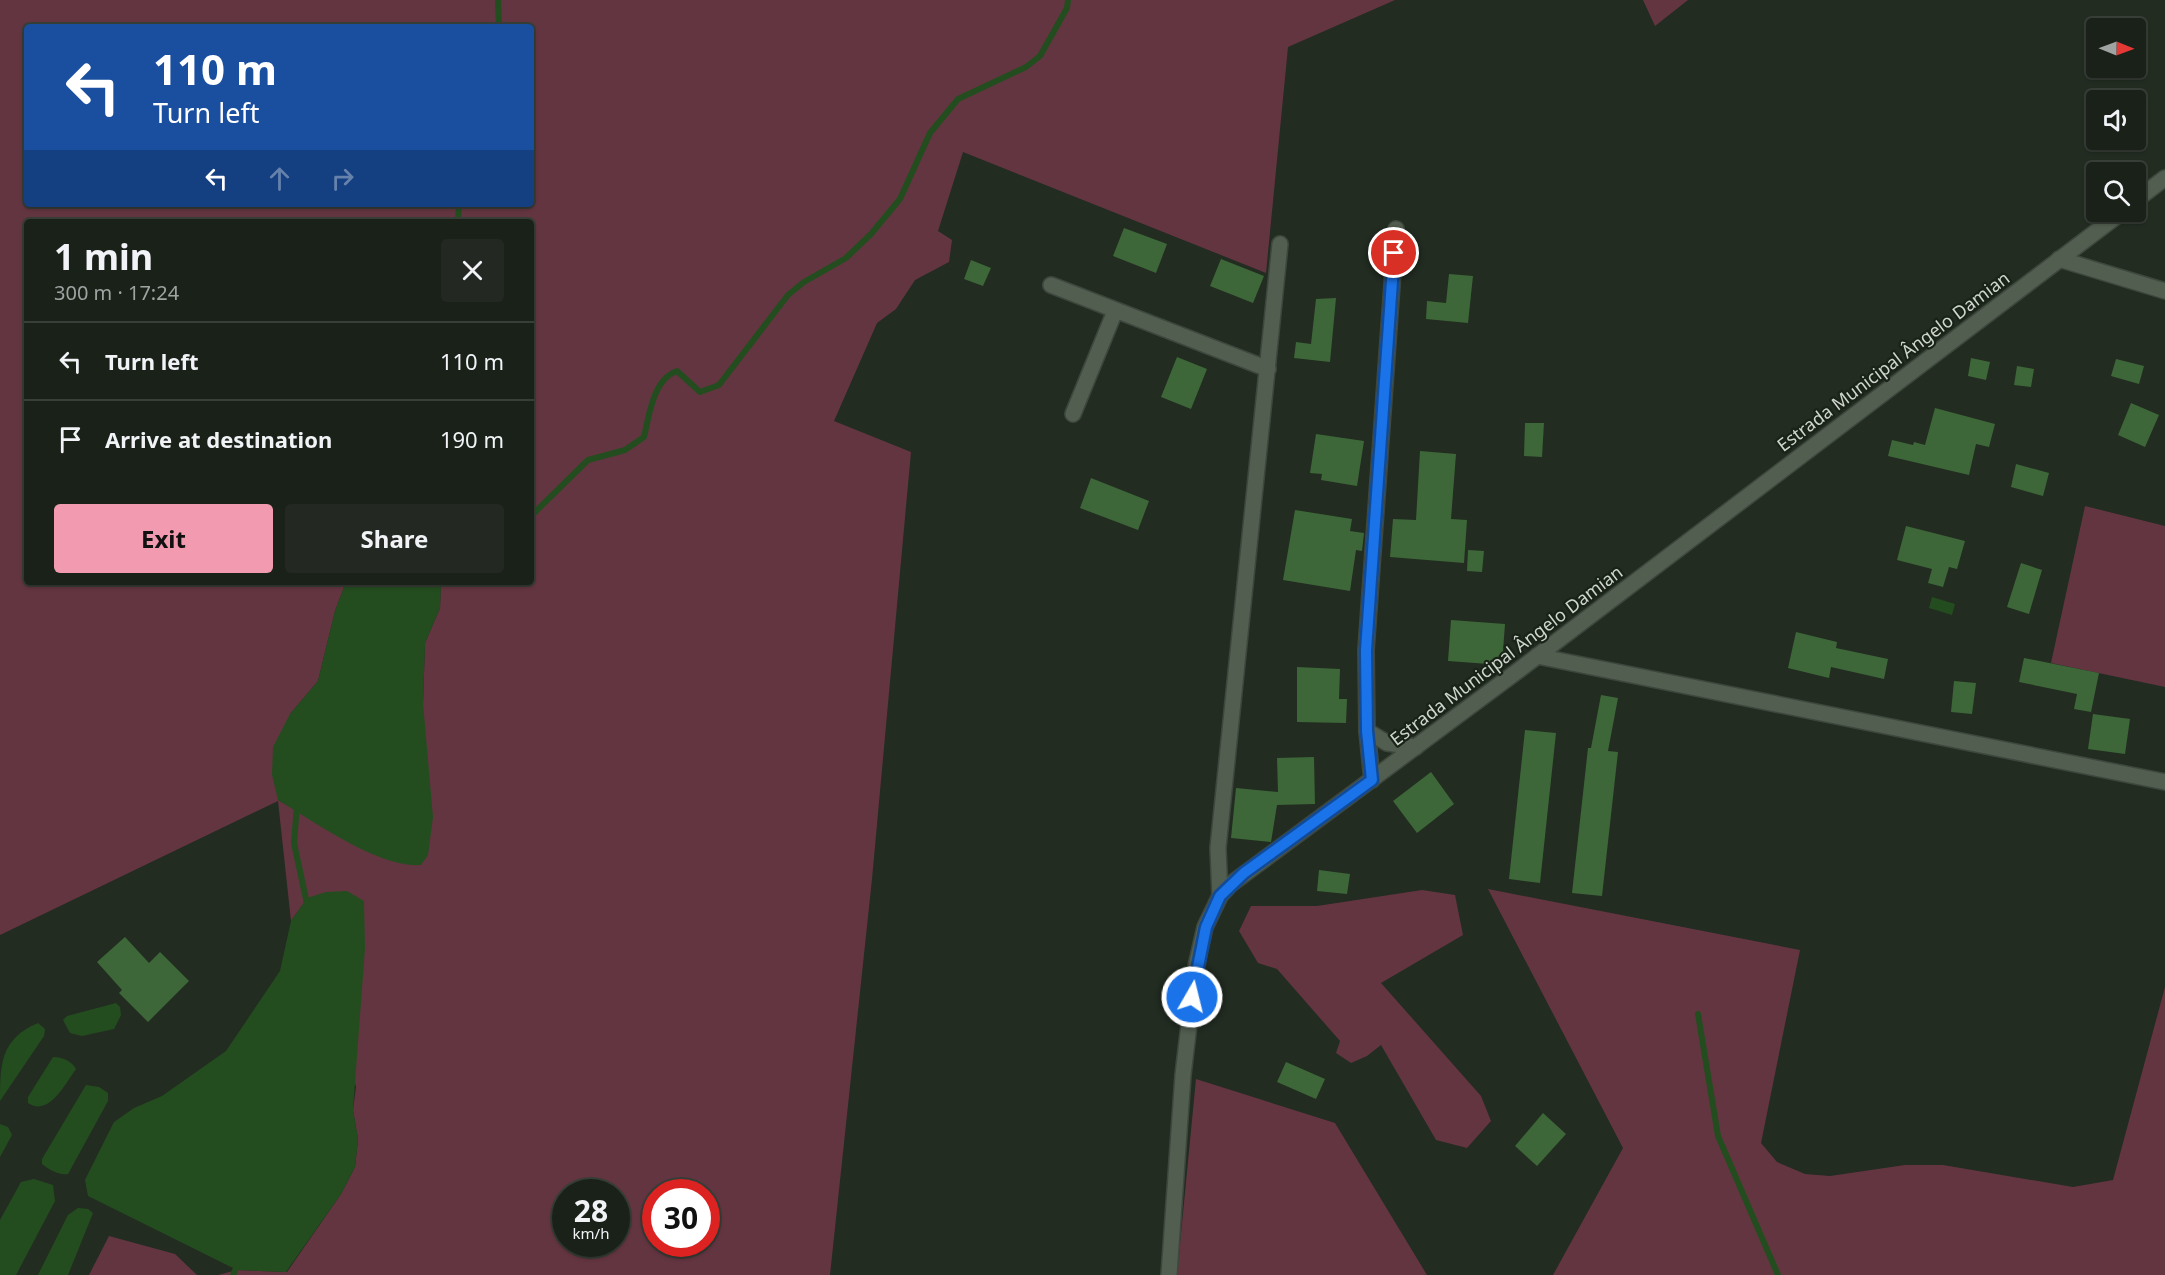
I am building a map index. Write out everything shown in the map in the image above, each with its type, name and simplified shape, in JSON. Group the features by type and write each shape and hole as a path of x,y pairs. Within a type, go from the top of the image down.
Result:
{"street":[{"path":"2146,192 2165,178"},
{"name":"Estrada Municipal Ângelo Damian","path":"1169,1275 1183,1076 1192,997 1206,927 1220,896 1244,873 1537,656 2109,222"},
{"path":"1372,780 1367,731 1369,603 1396,230"},
{"path":"1220,896 1218,849 1280,244"},
{"path":"2059,259 2165,291"},
{"path":"1051,285 1268,369"},
{"path":"1073,414 1115,311"},
{"path":"1537,656 2165,782"},
{"path":"1367,731 1386,743 1416,747"}],"shaded area":[{"path":"0,0 1395,0 1288,47 1266,273 963,152 938,231 952,240 949,262 915,280 896,309 877,323 834,421 911,452 872,879 830,1275 218,1275 237,1270 287,1272 341,1194 355,1167 358,1139 353,1110 356,1087 307,899 291,921 278,801 0,935"},
{"path":"1643,0 1688,0 1655,26"},
{"path":"2085,506 2165,526 2165,687 2051,663"},
{"path":"345,585 441,585 440,608 425,643 423,703 433,817 428,855 421,865 404,864 367,852 278,800 272,775 273,747 290,714 318,681 335,611"},
{"path":"1932,597 1955,604 1952,615 1929,608"},
{"path":"1488,889 1800,950 1761,1143 1777,1162 1805,1174 1830,1176 1905,1165 1943,1165 2073,1187 2113,1180 2165,987 2165,1275 1553,1275 1623,1148"},
{"path":"1422,890 1455,895 1463,935 1381,983 1481,1096 1491,1121 1467,1148 1436,1140 1381,1045 1367,1056 1351,1063 1336,1053 1340,1041 1277,969 1258,963 1239,931 1251,906 1317,906"},
{"path":"347,891 364,901 365,948 353,1110 358,1139 355,1167 341,1194 286,1272 237,1270 88,1196 85,1180 114,1122 134,1108 162,1096 226,1051 280,971 291,921 307,898 326,892"},
{"path":"116,1003 120,1007 121,1015 114,1029 82,1036 70,1033 63,1020 67,1016"},
{"path":"38,1023 45,1029 44,1036 0,1101 2,1065 9,1045 25,1029"},
{"path":"53,1057 66,1060 76,1069 62,1090 50,1102 43,1106 28,1103 28,1097"},
{"path":"1196,1079 1335,1123 1427,1275 1177,1275"},
{"path":"86,1085 99,1087 108,1093 108,1101 68,1174 58,1173 42,1164 42,1159"},
{"path":"0,1124 8,1127 12,1135 0,1157"},
{"path":"34,1179 53,1185 55,1201 16,1275 0,1275 0,1220 21,1182"},
{"path":"78,1208 88,1209 93,1213 68,1275 38,1275 68,1215"},
{"path":"109,1236 175,1254 197,1275 89,1275"}],"building":[{"path":"1124,228 1167,244 1156,273 1113,256"},
{"path":"1221,259 1264,276 1253,303 1210,286"},
{"path":"971,260 991,268 983,286 964,279"},
{"path":"1449,274 1473,276 1468,323 1426,319 1427,301 1446,303"},
{"path":"1336,298 1330,362 1294,358 1296,342 1311,344 1316,299"},
{"path":"1177,357 1207,369 1191,409 1161,397"},
{"path":"1971,358 1990,362 1986,380 1968,376"},
{"path":"2116,359 2144,366 2139,384 2111,376"},
{"path":"2017,366 2034,369 2031,387 2014,385"},
{"path":"2131,403 2159,415 2145,447 2118,435"},
{"path":"1935,408 1995,424 1989,447 1976,444 1969,475 1888,456 1892,440 1925,445"},
{"path":"1525,423 1544,423 1542,457 1524,456"},
{"path":"1316,434 1364,441 1357,486 1321,480 1322,474 1310,473"},
{"path":"1420,451 1456,454 1451,519 1467,520 1464,563 1390,557 1393,519 1416,520"},
{"path":"2016,464 2049,473 2043,496 2011,487"},
{"path":"1091,478 1149,501 1138,530 1080,508"},
{"path":"1295,510 1352,519 1350,531 1364,533 1362,551 1356,550 1350,591 1283,580"},
{"path":"1906,526 1965,541 1957,569 1949,567 1943,587 1928,583 1932,569 1897,560"},
{"path":"1468,550 1484,551 1482,572 1467,571"},
{"path":"2021,563 2042,570 2029,614 2007,607"},
{"path":"1451,620 1505,624 1502,665 1448,661"},
{"path":"1796,632 1837,642 1836,648 1888,659 1884,679 1831,667 1829,678 1788,668"},
{"path":"2024,658 2099,673 2091,712 2074,709 2077,694 2019,682"},
{"path":"1297,667 1340,669 1339,699 1347,699 1346,723 1297,722"},
{"path":"1954,681 1976,683 1972,714 1951,712"},
{"path":"1601,695 1618,698 1608,751 1618,752 1602,896 1572,893 1588,748 1591,748"},
{"path":"2093,714 2130,719 2125,754 2088,749"},
{"path":"1525,730 1556,733 1540,883 1509,879"},
{"path":"1314,757 1315,804 1277,805 1271,842 1231,838 1236,788 1278,792 1277,758"},
{"path":"1431,772 1454,804 1417,833 1393,801"},
{"path":"1319,870 1350,874 1347,894 1317,891"},
{"path":"125,937 149,963 160,952 189,981 148,1022 119,993 122,990 97,962"},
{"path":"1286,1062 1325,1079 1316,1099 1277,1082"},
{"path":"1543,1113 1566,1134 1537,1166 1515,1146"}],"waterway":[{"path":"498,0 499,24"},
{"path":"534,513 588,460 625,450 644,437 653,399 662,382 669,375 677,371 700,392 719,385 788,295 804,282 846,258 871,234 900,199 930,133 958,99 1026,67 1040,56 1067,8 1068,0"},
{"path":"458,219 459,207"},
{"path":"297,805 294,843 307,904"},
{"path":"1698,1014 1718,1136 1778,1275"},
{"path":"233,1275 239,1262"}],"route":[{"path":"1192,997 1196,966 1206,927 1220,896 1244,873 1372,780 1367,731 1366,650 1394,253"}]}
